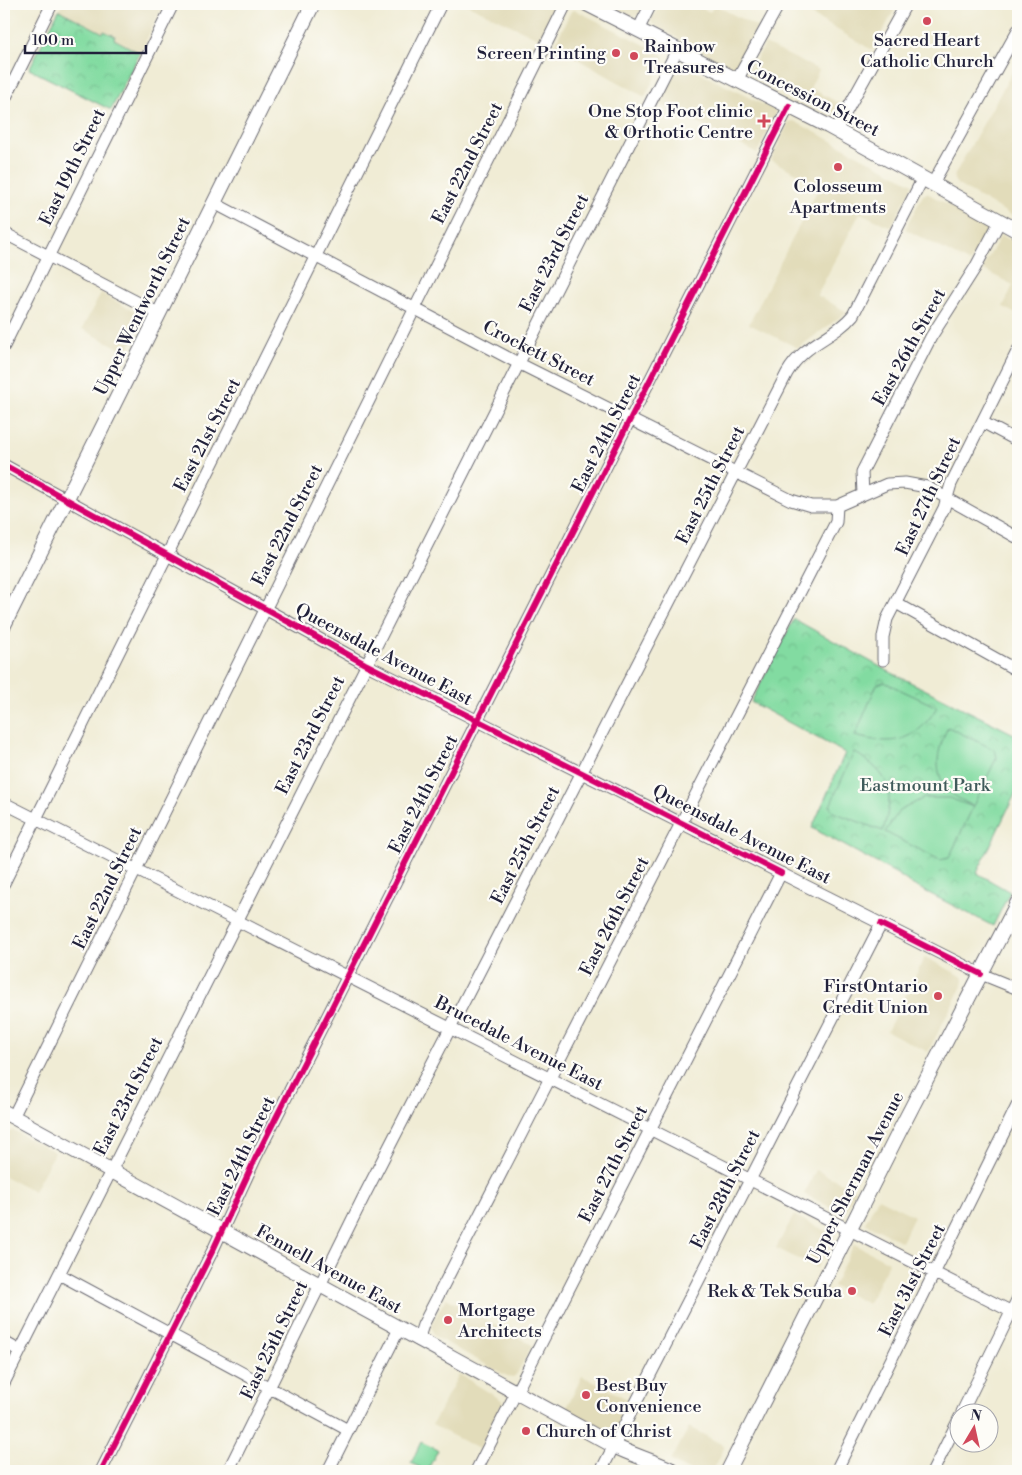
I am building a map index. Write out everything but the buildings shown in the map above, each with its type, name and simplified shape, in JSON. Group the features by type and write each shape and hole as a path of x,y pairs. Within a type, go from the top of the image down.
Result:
{"main road":[{"name":"Upper Wentworth Street","path":"4,624 313,4"},
{"name":"Concession Street","path":"587,4 836,130 1018,231"},
{"name":"Upper Sherman Avenue","path":"728,1471 849,1230 1018,902"},
{"name":"Fennell Avenue East","path":"7,1117 222,1230 321,1287 614,1446 637,1458 658,1463 674,1471"},
{"name":"Fennell Avenue East","path":"637,1458 648,1471"}],"street":[{"path":"4,101 52,4"},
{"name":"East 19th Street","path":"4,346 173,4"},
{"name":"East 21st Street","path":"4,883 441,4"},
{"name":"East 22nd Street","path":"7,1117 136,870 413,308 566,4"},
{"path":"638,30 652,4"},
{"path":"737,80 779,4"},
{"path":"836,130 906,4"},
{"name":"East 25th Street","path":"228,1471 321,1287 325,1273 795,360 812,344 846,323 853,315 928,180 1018,30"},
{"name":"East 23rd Street","path":"4,1383 365,664 677,50"},
{"name":"East 24th Street","path":"101,1471 171,1334 252,1165 347,976 789,106"},
{"name":"Crockett Street","path":"214,203 518,363 805,505 837,506 887,484 905,483 927,487 1018,538"},
{"name":"East 26th Street","path":"864,494 862,472 931,337 974,268 1000,220"},
{"path":"4,233 158,313"},
{"name":"East 27th Street","path":"883,660 884,628 944,508 947,497 982,422 1018,350"},
{"path":"982,422 1018,442"},
{"name":"Queensdale Avenue East","path":"4,465 67,498 365,664 981,974 1018,989"},
{"name":"East 26th Street","path":"418,1340 423,1325 836,522 837,506"},
{"path":"896,603 1018,671"},
{"name":"Brucedale Avenue East","path":"4,803 650,1128 934,1274 1015,1313"},
{"name":"East 27th Street","path":"476,1471 782,873"},
{"name":"East 28th Street","path":"602,1471 881,924"},
{"name":"East 31st Street","path":"836,1471 1018,1104"},
{"path":"59,1274 348,1430"},
{"path":"967,1402 1015,1313 1018,1298"},
{"path":"328,1471 399,1329"},
{"path":"4,1342 20,1351"},
{"path":"933,1471 950,1438"}],"shaded area":[{"path":"63,4 164,4 140,53 59,10"},
{"path":"466,4 557,4 540,39"},
{"path":"608,4 645,4 639,14 633,17"},
{"path":"660,4 693,4 710,12 715,5 757,27 736,70 652,24 651,20"},
{"path":"793,4 898,4 872,50"},
{"path":"575,10 663,54 664,58 645,97 554,46 571,11"},
{"path":"765,44 819,70 810,88 843,105 838,114 833,115 751,74 750,70"},
{"path":"1018,62 1018,219 958,185 954,180 955,174"},
{"path":"682,64 774,110 776,114 757,153 658,103 677,66"},
{"path":"794,121 913,184 891,227 860,213 817,295 847,312 798,348 749,324 820,185 771,160 789,122"},
{"path":"927,193 986,226 988,230 970,263 905,229 923,195"},
{"path":"1001,235 1018,244 1018,315 1003,307 1013,285 982,269"},
{"path":"101,293 142,316 127,352 82,329"},
{"path":"925,957 963,977 964,982 928,1052 887,1031"},
{"path":"13,1130 55,1152 34,1191 4,1176 4,1142 8,1133"},
{"path":"816,1170 856,1190 844,1214 804,1194"},
{"path":"878,1198 914,1216 902,1242 865,1223"},
{"path":"794,1215 832,1234 817,1268 776,1248"},
{"path":"854,1244 889,1262 868,1304 833,1286"},
{"path":"446,1298 532,1345 517,1374 513,1377 507,1376 434,1336 431,1325"},
{"path":"459,1374 503,1401 479,1449 432,1425"},
{"path":"582,1376 629,1400 616,1427 606,1429 566,1409"},
{"path":"689,1427 725,1446 713,1471 690,1471 671,1461"}],"green space":[{"path":"59,10 103,33 104,31 115,36 114,39 140,53 111,110 29,69"},
{"name":"Eastmount Park","path":"794,619 886,670 1018,736 1018,788 977,873 1010,892 993,926 913,885 897,874 812,828 845,753 751,702"},
{"path":"884,682 937,707 921,728 912,735 902,739 881,741 855,736 877,684"},
{"path":"948,727 995,750 997,757 973,806 950,792 940,777 938,768 939,751"},
{"path":"854,752 876,768 887,784 889,804 883,831 833,812 830,806"},
{"path":"924,798 949,798 973,807 949,858 940,860 885,832 899,811"},
{"path":"421,1442 438,1450 427,1471 411,1463"}],"cycle path":[{"path":"101,1471 213,1250 256,1157 789,106"},
{"path":"4,465 365,664 781,873"},
{"path":"881,924 981,974"}],"place":[{"name":"Sacred Heart Catholic Church","path":"927,21"},
{"name":"Screen Printing","path":"616,53"},
{"name":"Rainbow Treasures","path":"634,56"},
{"name":"One Stop Foot clinic & Orthotic Centre","path":"764,121"},
{"name":"Colosseum Apartments","path":"838,167"},
{"name":"FirstOntario Credit Union","path":"938,996"},
{"name":"Rek & Tek Scuba","path":"852,1291"},
{"name":"Mortgage Architects","path":"448,1320"},
{"name":"Best Buy Convenience","path":"586,1395"},
{"name":"Church of Christ","path":"526,1431"}]}
